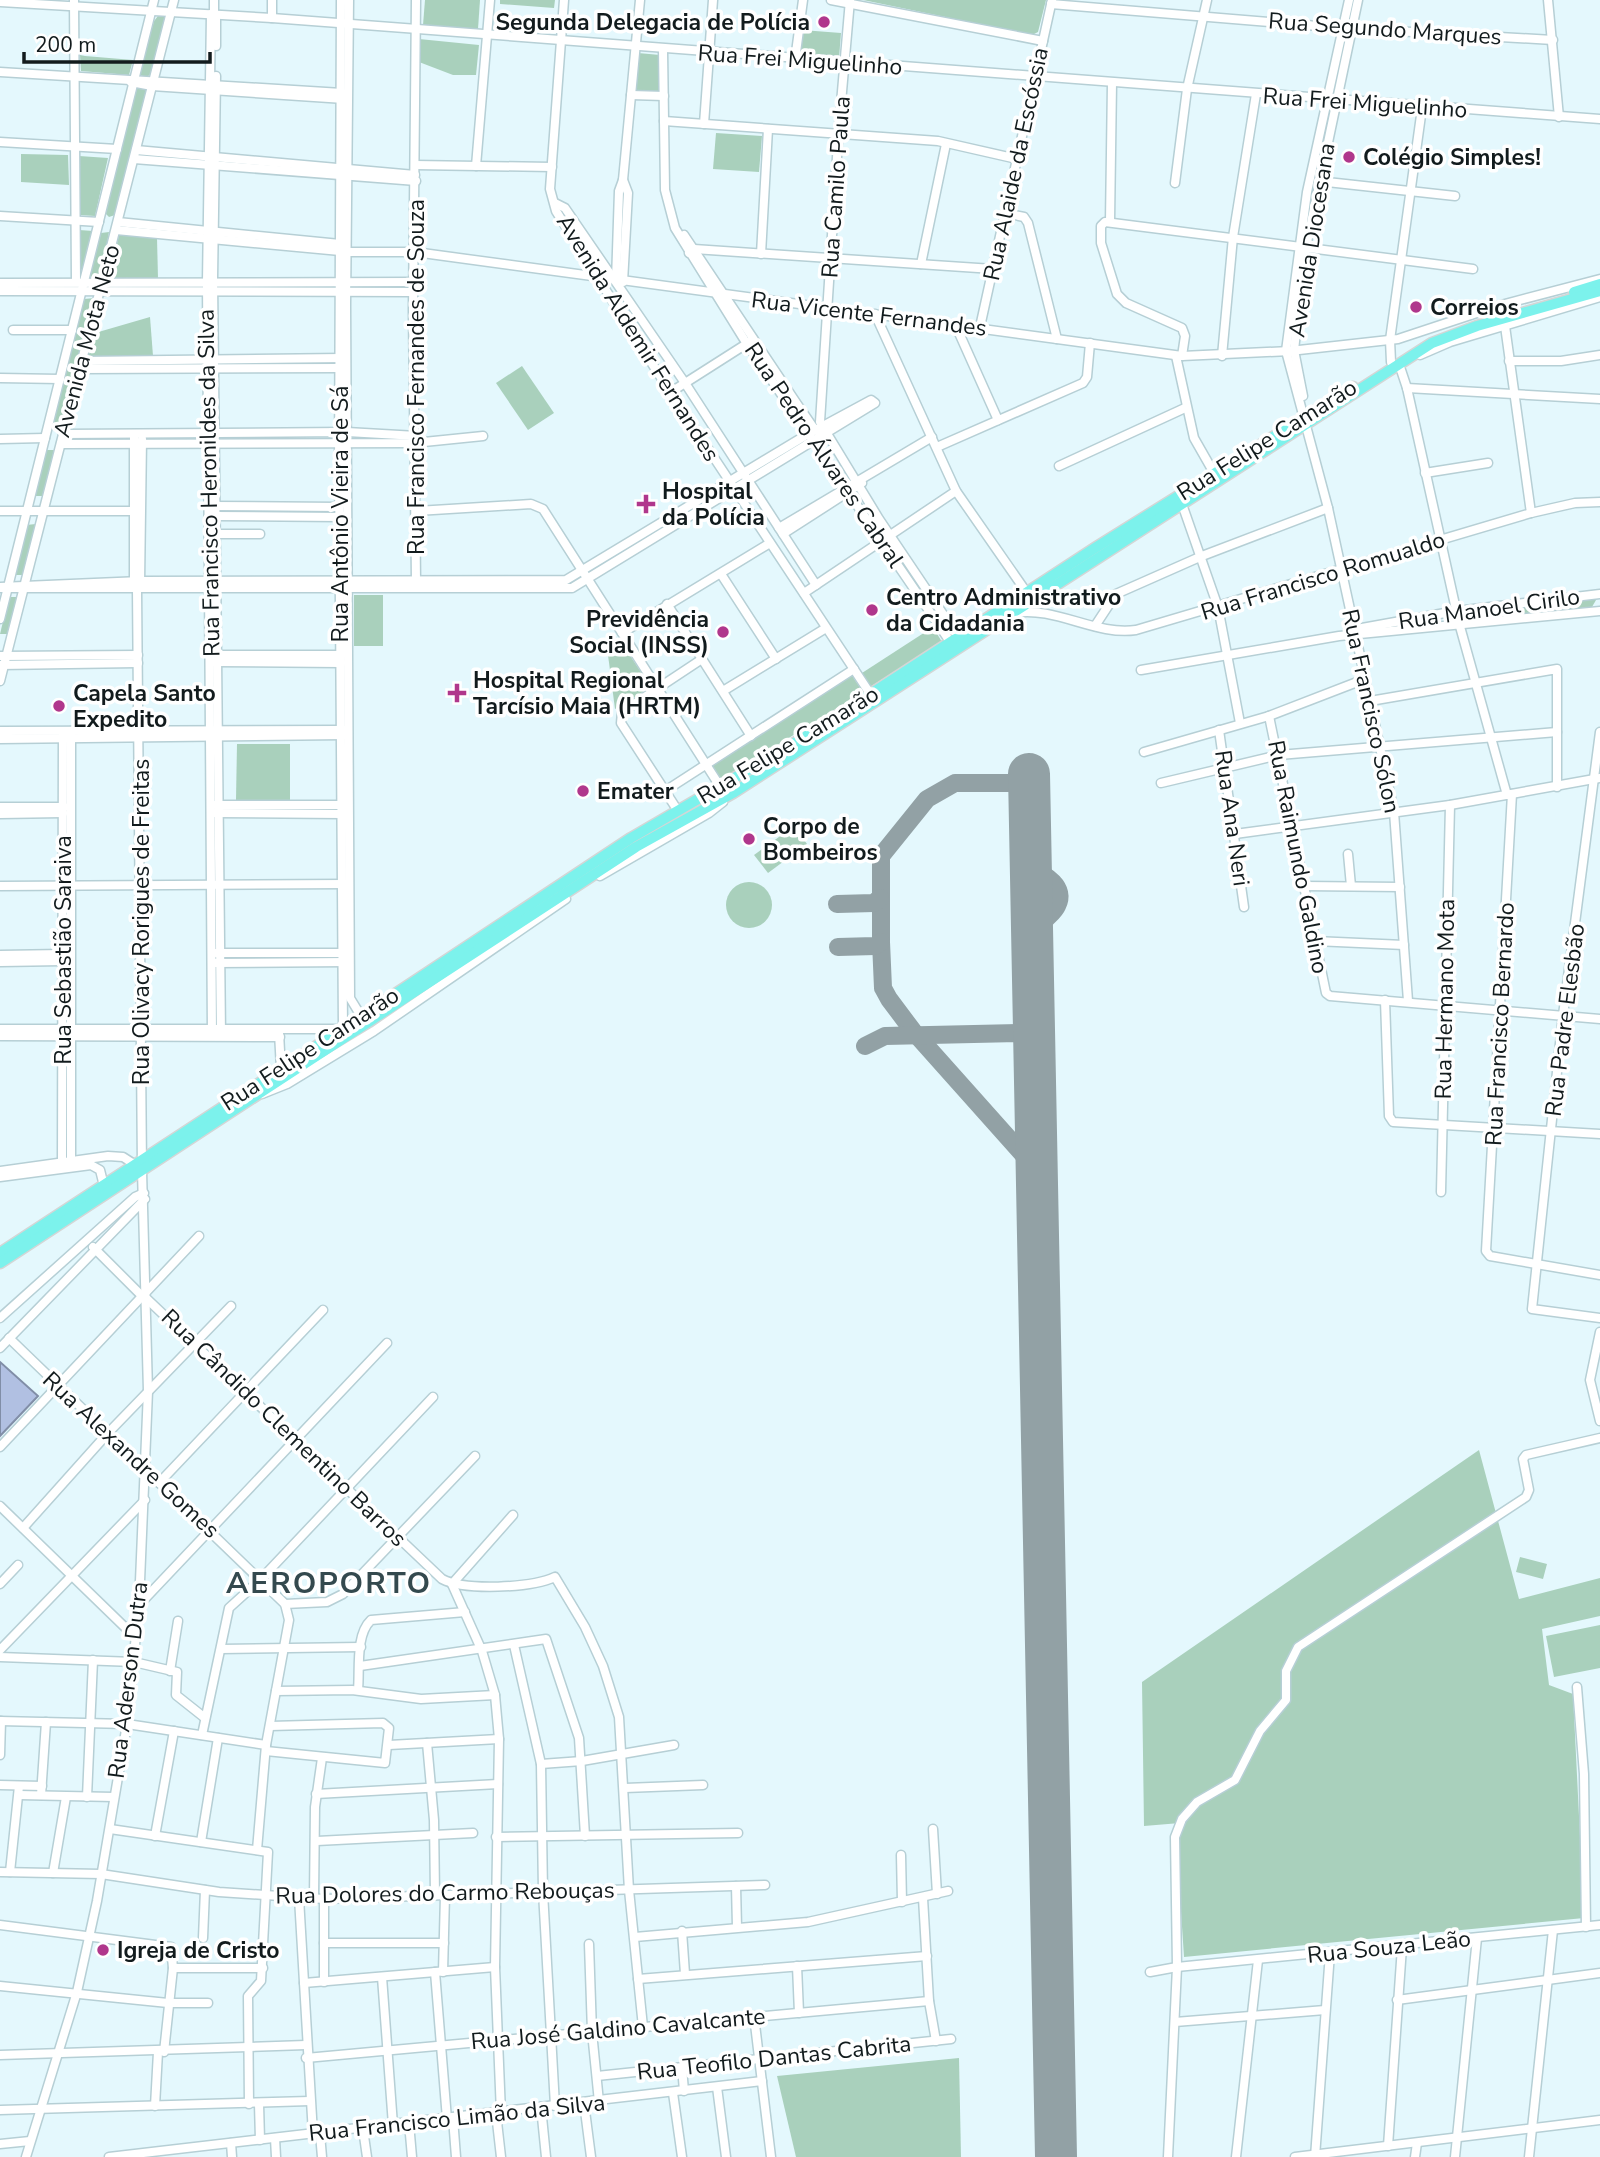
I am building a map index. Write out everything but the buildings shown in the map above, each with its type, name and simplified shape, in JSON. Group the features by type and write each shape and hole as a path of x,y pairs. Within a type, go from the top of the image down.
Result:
{"main road":[{"name":"Rua Felipe Camarão","path":"0,1263 281,1069 631,838 721,788 955,640 1099,557 1395,363 1446,334 1600,284"},
{"name":"Rua Felipe Camarão","path":"1395,363 1426,335 1446,334 1600,291"},
{"name":"Rua Felipe Camarão","path":"0,1253 329,1048 657,835 730,795 1011,614 1032,595 1114,536 1216,478 1226,466 1306,419"},
{"path":"1149,525 1140,529 1136,525 1154,511"},
{"path":"1099,557 1125,535 1122,532 1114,536"},
{"path":"819,738 809,742 807,738 821,727"},
{"path":"716,803 706,806 702,802 721,788"},
{"path":"657,835 681,820 678,811"},
{"path":"329,1048 363,1026 361,1016"}],"street":[{"name":"Avenida Mota Neto","path":"0,619 4,587 45,438 72,330 80,285 99,222 132,80 155,0"},
{"name":"Avenida Mota Neto","path":"0,681 174,0"},
{"name":"Rua Francisco Heronildes da Silva","path":"214,0 210,286 216,1032"},
{"path":"271,18 272,0"},
{"name":"Rua Antônio Vieira de Sá","path":"341,0 344,24 342,809 350,998 361,1016"},
{"name":"Rua Antônio Vieira de Sá","path":"344,24 349,0"},
{"name":"Rua Francisco Fernandes de Souza","path":"416,0 416,585"},
{"path":"475,166 490,0"},
{"path":"135,154 344,173 415,174 475,166 552,167 564,0"},
{"path":"620,281 620,191 640,0"},
{"path":"704,124 713,0"},
{"path":"795,60 803,0"},
{"path":"831,0 1043,41"},
{"path":"1175,183 1187,89 1207,0"},
{"name":"Avenida Diocesana","path":"1306,419 1290,351 1311,193 1347,28 1349,0"},
{"name":"Avenida Diocesana","path":"1347,28 1358,0"},
{"path":"1548,0 1559,117"},
{"name":"Rua Frei Miguelinho","path":"0,2 75,3 709,54 1600,119"},
{"name":"Rua Camilo Paula","path":"819,415 850,2"},
{"name":"Rua Segundo Marques","path":"1051,2 1347,28 1553,40"},
{"name":"Rua Alaide da Escóssia","path":"980,327 1051,2"},
{"path":"75,3 76,220 80,285"},
{"name":"Rua Pedro Álvares Cabral","path":"663,50 665,190 670,216 715,294 858,484 886,538"},
{"path":"0,72 343,96"},
{"path":"1110,221 1112,83"},
{"path":"1222,356 1233,237 1256,94"},
{"path":"631,95 664,96"},
{"name":"Avenida Diocesana","path":"1311,193 1318,181 1332,100"},
{"name":"Rua Francisco Bernardo","path":"1422,108 1390,340 1395,363 1407,388 1459,623 1509,795 1502,1009 1487,1254 1537,1266"},
{"path":"664,121 946,144 1017,159"},
{"path":"761,254 768,129"},
{"path":"0,142 117,149"},
{"path":"921,264 946,144"},
{"name":"Avenida Aldemir Fernandes","path":"552,167 550,189 556,211 671,392 871,695"},
{"path":"1318,181 1455,196"},
{"path":"555,203 565,208 620,281 816,585"},
{"path":"1005,214 1024,217 1028,223 1058,339"},
{"path":"0,216 99,222"},
{"path":"1216,478 1194,438 1185,408 1179,356 1185,336 1182,328 1126,303 1117,294 1101,243 1101,225 1110,221 1473,269"},
{"name":"Rua Vicente Fernandes","path":"117,226 343,249 415,252 1179,356 1290,351 1390,340"},
{"path":"692,251 993,269"},
{"name":"Rua Pedro Álvares Cabral","path":"692,251 725,295 751,342"},
{"name":"Rua Felipe Camarão","path":"1390,340 1426,335 1501,305 1600,279"},
{"path":"0,282 101,287 414,287"},
{"path":"0,291 80,285"},
{"name":"Rua Felipe Camarão","path":"1395,363 1450,342 1600,297"},
{"path":"876,314 956,491 1046,613"},
{"path":"955,324 998,420"},
{"path":"1504,326 1531,513"},
{"path":"13,330 72,330"},
{"path":"671,392 751,342"},
{"path":"937,447 1086,380 1090,343"},
{"path":"1509,361 1561,361 1600,355"},
{"path":"81,365 343,363"},
{"path":"0,378 60,379"},
{"path":"1407,388 1600,399"},
{"path":"4,587 137,583 486,585 587,580 735,490 745,478 817,432 874,401 874,405 817,432"},
{"path":"1059,466 1185,408"},
{"name":"Rua Pedro Álvares Cabral","path":"819,415 817,432 846,491 886,538 955,640"},
{"name":"Rua Francisco Sólon","path":"1306,419 1394,812 1408,1001"},
{"path":"63,434 138,439"},
{"path":"61,444 212,437 417,439 483,436"},
{"name":"Rua Antônio Vieira de Sá","path":"343,437 339,507 344,584 341,659 345,884"},
{"path":"781,531 932,437"},
{"path":"0,439 45,438"},
{"name":"Rua Olivacy Rorigues de Freitas","path":"138,439 141,1164 144,1193"},
{"path":"1425,473 1488,463"},
{"path":"574,582 582,572 729,481 745,478"},
{"path":"804,593 956,491"},
{"name":"Rua Francisco Romualdo","path":"1011,614 1046,613 1121,632 1136,631 1531,513 1575,503 1600,502"},
{"path":"417,511 531,504 543,509 721,788"},
{"path":"1182,504 1218,607 1240,723"},
{"path":"213,511 339,507"},
{"path":"1095,626 1116,594 1202,556 1328,508"},
{"path":"0,511 138,511"},
{"name":"Rua Francisco Heronildes da Silva","path":"213,511 218,534 214,584"},
{"path":"213,511 340,517"},
{"path":"218,534 260,534"},
{"path":"622,633 770,542"},
{"path":"721,574 776,659"},
{"name":"Rua Manoel Cirilo","path":"1141,670 1339,636 1456,611 1600,594"},
{"path":"667,604 751,736"},
{"name":"Rua Manoel Cirilo","path":"1355,632 1600,611"},
{"path":"723,691 826,628"},
{"path":"215,658 341,659"},
{"path":"3,661 138,659"},
{"path":"678,811 621,723 622,712 702,659"},
{"path":"665,791 854,668"},
{"path":"1370,701 1557,669 1557,787"},
{"path":"1144,752 1269,716 1365,679"},
{"name":"Rua Raimundo Galdino","path":"1269,716 1279,755 1324,989 1330,996 1385,1000"},
{"name":"Rua Ana Neri","path":"1219,730 1244,907"},
{"path":"0,731 67,735 343,733"},
{"path":"1161,783 1279,755 1557,732"},
{"name":"Rua Padre Elesbão","path":"1600,732 1598,779 1563,1015 1532,1309 1600,1318"},
{"path":"0,739 67,735"},
{"name":"Rua Sebastião Saraiva","path":"67,735 64,810 67,886"},
{"name":"Rua Sebastião Saraiva","path":"66,1164 67,735"},
{"path":"1235,834 1450,805 1598,779"},
{"name":"Rua Felipe Camarão","path":"256,1094 266,1094 287,1084 374,1031 595,879 709,813 730,795"},
{"name":"Rua Hermano Mota","path":"1441,1192 1450,805"},
{"path":"0,807 64,810"},
{"path":"216,809 342,809"},
{"path":"0,814 64,810"},
{"path":"1348,854 1351,886"},
{"path":"0,886 345,884"},
{"path":"1304,887 1400,887"},
{"name":"Rua Sebastião Saraiva","path":"66,940 63,958 66,1032"},
{"path":"1315,941 1404,945"},
{"path":"0,955 63,958"},
{"path":"0,962 63,958"},
{"path":"216,958 347,958"},
{"name":"Rua Antônio Vieira de Sá","path":"343,1029 347,958"},
{"path":"1600,1019 1385,1000 1390,1116 1393,1122 1600,1134"},
{"path":"0,1028 66,1032 279,1034 343,1029"},
{"path":"0,1036 66,1032"},
{"path":"279,1034 281,1069"},
{"path":"0,1177 117,1156 141,1164"},
{"path":"0,1171 66,1164 97,1167 104,1186"},
{"path":"0,1318 135,1197 144,1193"},
{"path":"0,1348 144,1193"},
{"name":"Rua Aderson Dutra","path":"26,2157 77,1992 110,1829 127,1724 139,1605 147,1472 144,1193"},
{"path":"0,1447 199,1236"},
{"name":"Rua Cândido Clementino Barros","path":"86,1240 452,1584"},
{"path":"1537,1266 1600,1275"},
{"path":"36,1284 48,1297"},
{"path":"23,1528 108,1433 231,1306"},
{"path":"159,1483 323,1310"},
{"path":"1600,1332 1590,1380 1597,1399 1600,1421"},
{"name":"Rua Alexandre Gomes","path":"9,1338 285,1604"},
{"path":"139,1605 387,1343"},
{"path":"202,1735 229,1608 261,1579 433,1397"},
{"path":"1168,2157 1177,1967 1174,1848 1177,1828 1204,1797 1235,1780 1260,1731 1286,1700 1286,1671 1298,1647 1526,1497 1529,1490 1523,1460 1527,1455 1600,1438"},
{"path":"257,1850 266,1748 289,1619 285,1604 327,1602 343,1594 475,1457"},
{"path":"0,1650 145,1500"},
{"path":"0,1506 136,1638"},
{"path":"0,1521 8,1513"},
{"path":"452,1584 513,1515"},
{"path":"0,1584 18,1565"},
{"path":"452,1584 462,1587 530,1583 555,1577 586,1627 603,1666 619,1717 629,1890 643,2027"},
{"path":"452,1584 482,1651 495,1695 499,1738 495,1967 501,2157"},
{"path":"358,1690 361,1647 368,1623 376,1619 465,1612"},
{"path":"170,1671 178,1622"},
{"path":"360,1667 482,1651 546,1639 576,1723 582,1761 585,1836"},
{"path":"514,1645 541,1764 543,1892 555,2106"},
{"path":"221,1649 361,1647"},
{"path":"0,1657 134,1662 170,1671 179,1675 176,1695 205,1718"},
{"path":"87,1797 93,1660"},
{"path":"1577,1687 1584,1774 1586,1927"},
{"path":"276,1691 358,1690 421,1699 495,1695"},
{"path":"0,1755 1,1721 127,1724 322,1758 385,1763 389,1728 383,1723 270,1726"},
{"path":"41,1791 46,1722"},
{"path":"155,1836 174,1731"},
{"path":"201,1842 218,1738"},
{"path":"389,1745 499,1738"},
{"path":"427,1743 435,1836 435,1895"},
{"path":"541,1764 582,1761 674,1745"},
{"path":"314,1898 316,1794 322,1758"},
{"path":"316,1794 498,1784"},
{"path":"0,1785 66,1797 114,1797"},
{"path":"625,1788 703,1785"},
{"path":"10,1872 19,1790"},
{"path":"53,1874 66,1797"},
{"path":"110,1829 268,1852 263,1968 259,1985 248,1993 248,2049 260,2140"},
{"path":"933,1829 937,1894"},
{"path":"317,1841 473,1833"},
{"path":"496,1837 738,1833"},
{"path":"901,1855 902,1902"},
{"name":"Rua Dolores do Carmo Rebouças","path":"0,1872 101,1874 205,1890 324,1899 765,1885"},
{"path":"736,1885 737,1927"},
{"path":"203,1938 205,1890"},
{"path":"635,1937 682,1931 808,1923 948,1891"},
{"path":"445,1895 444,1943 439,1972 441,2045 456,2157"},
{"path":"299,1898 306,2058 310,2101 322,2157"},
{"path":"923,1898 929,2001 936,2041"},
{"path":"324,1899 324,1982"},
{"path":"0,1925 172,1948 173,1968 155,2106"},
{"name":"Rua Souza Leão","path":"1150,1972 1177,1967 1402,1947 1600,1925"},
{"path":"1529,2157 1553,1930"},
{"path":"682,1931 685,1974"},
{"path":"1455,2157 1477,1938"},
{"path":"324,1943 444,1943"},
{"path":"589,1944 592,2032 599,2102"},
{"path":"1381,2150 1402,1947"},
{"path":"1315,2156 1330,1953"},
{"path":"638,1979 926,1956"},
{"path":"1236,2157 1258,1960"},
{"path":"797,1966 799,2012"},
{"path":"304,1983 495,1967"},
{"path":"173,1968 263,1968"},
{"path":"1397,2000 1600,1973"},
{"path":"382,1977 393,2124"},
{"path":"0,1986 168,2003 208,2003"},
{"name":"Rua José Galdino Cavalcante","path":"306,2058 499,2038 550,2036 929,2001"},
{"path":"1175,2022 1325,2010"},
{"path":"754,2016 771,2157"},
{"name":"Rua Teofilo Dantas Cabrita","path":"597,2076 951,2039"},
{"path":"0,2056 306,2045"},
{"path":"682,2067 684,2091"},
{"name":"Rua Francisco Limão da Silva","path":"109,2157 187,2153 231,2143 762,2081"},
{"path":"717,2087 726,2157"},
{"path":"673,2093 682,2157"},
{"path":"0,2110 40,2106 155,2106 310,2101"},
{"path":"584,2103 591,2157"},
{"path":"541,2108 546,2157"},
{"path":"1295,2157 1381,2150 1600,2120"},
{"path":"409,2123 412,2157"},
{"path":"363,2129 367,2157"},
{"path":"275,2138 276,2157"},
{"path":"0,2144 30,2141"},
{"path":"231,2143 232,2157"},
{"path":"1415,2157 1417,2143"}],"green space":[{"path":"425,0 480,0 478,29 423,25"},
{"path":"500,0 555,0 554,8 500,4"},
{"path":"863,0 1046,0 1038,32 1032,35"},
{"path":"158,16 166,17 152,73 147,77 139,75 154,21"},
{"path":"802,30 841,33 839,58 800,55"},
{"path":"419,39 479,45 476,75 453,75 419,62"},
{"path":"638,53 660,55 659,92 635,91"},
{"path":"80,55 133,60 129,75 81,71"},
{"path":"140,85 147,90 115,215 109,217 105,213 136,88"},
{"path":"716,133 762,136 759,172 713,169"},
{"path":"21,154 68,155 69,185 21,182"},
{"path":"79,156 108,158 95,216 79,215"},
{"path":"79,230 93,231 83,270 79,269"},
{"path":"109,232 101,276 93,279 90,275 101,233"},
{"path":"119,235 157,238 158,278 109,278"},
{"path":"95,298 60,429 51,430 84,299"},
{"path":"150,317 153,356 88,358 95,333"},
{"path":"522,366 554,413 528,430 496,383"},
{"path":"44,450 54,450 43,496 33,496"},
{"path":"36,524 23,575 14,575 26,525"},
{"path":"354,595 383,595 383,646 354,646"},
{"path":"9,597 18,597 8,634 0,634"},
{"path":"1592,598 1596,600 1592,607 1472,618 1467,615"},
{"path":"933,627 942,642 870,687 862,673"},
{"path":"623,645 651,687 615,709 608,655"},
{"path":"851,674 863,692 719,781 711,767"},
{"path":"237,744 290,744 290,800 236,800"},
{"path":"794,826 807,844 768,873 754,855"},
{"path":"749,882 765,889 772,905 765,921 749,928 733,921 726,905 733,889"},
{"path":"1479,1450 1519,1599 1600,1578 1600,1616 1542,1629 1549,1685 1573,1694 1584,1918 1184,1957 1179,1881 1180,1823 1144,1826 1142,1682"},
{"path":"1520,1557 1547,1564 1543,1579 1516,1572"},
{"path":"1600,1625 1600,1668 1554,1677 1546,1636"},
{"path":"959,2058 961,2157 796,2157 777,2076"}],"water":[{"path":"0,1362 38,1396 0,1436"}],"taxiway":[{"path":"1029,783 955,783 927,799 881,856 881,942 883,988 889,999 913,1031 1037,1170"},
{"path":"1031,869 1053,882 1059,893 1056,908 1040,927 1032,951"},
{"path":"837,904 874,903 880,898"},
{"path":"838,947 875,946 881,942"},
{"path":"865,1046 885,1036 1022,1033 1034,1047"}],"runway":[{"path":"1029,774 1056,2157"}],"place":[{"name":"Segunda Delegacia de Polícia","path":"824,22"},
{"name":"Colégio Simples!","path":"1349,157"},
{"name":"Correios","path":"1416,307"},
{"name":"Hospital da Polícia","path":"646,504"},
{"name":"Centro Administrativo da Cidadania","path":"872,610"},
{"name":"Previdência Social (INSS)","path":"723,632"},
{"name":"Hospital Regional Tarcísio Maia (HRTM)","path":"457,693"},
{"name":"Capela Santo Expedito","path":"59,706"},
{"name":"Emater","path":"583,791"},
{"name":"Corpo de Bombeiros","path":"749,839"},
{"name":"Igreja de Cristo","path":"103,1950"}],"district":[{"name":"AEROPORTO","path":"329,1583"}]}
